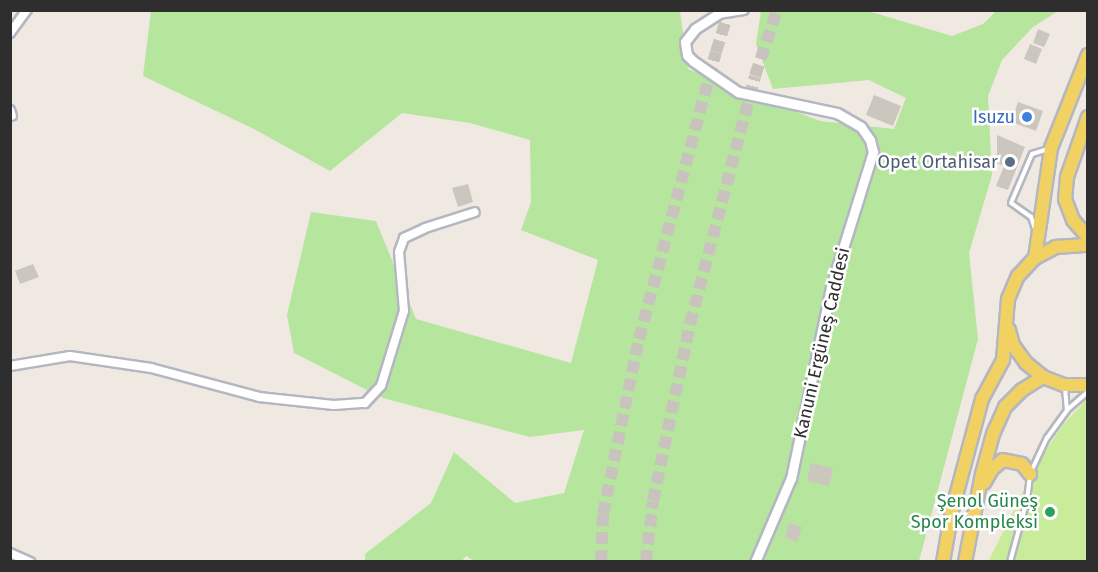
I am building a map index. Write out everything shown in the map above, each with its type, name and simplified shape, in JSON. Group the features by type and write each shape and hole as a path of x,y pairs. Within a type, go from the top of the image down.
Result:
{"main road":[{"path":"1035,258 1051,148 1088,55"},
{"path":"1088,117 1067,177 1065,199 1072,220 1088,237"},
{"path":"943,561 952,511 982,399 1002,360 1008,299 1018,276 1035,258 1056,247 1088,245"},
{"path":"1007,324 1013,345 1026,363 1043,377 1064,385 1088,385"},
{"path":"965,561 978,491 993,434 1005,407 1022,390 1043,377"},
{"path":"978,491 992,469 1003,460 1022,464 1029,474"}],"street":[{"path":"10,33 27,10"},
{"path":"721,12 744,10"},
{"name":"Kanuni Ergüneş Caddesi","path":"721,12 695,29 685,42 687,55 693,61 738,92 837,114 861,127 870,140 873,152 831,287 791,478 755,561"},
{"path":"10,366 70,356 152,368 259,397 334,405 365,403 381,386 404,311 399,252 404,238 426,228 475,212"},
{"path":"10,553 30,561"}],"lane":[{"path":"1038,238 1031,218 1011,203 1032,154 1051,148"},
{"path":"1064,385 1067,410"},
{"path":"1010,561 1027,500 1029,474 1047,438 1067,410 1088,392"}],"green space":[{"path":"151,11 680,11 688,69 820,121 894,129 906,98 869,80 773,89 756,44 761,11 868,11 952,36 983,24 996,11 1058,11 1033,27 1002,60 988,96 992,175 969,253 978,339 919,561 476,562 466,556 462,561 365,561 365,554 431,503 454,452 515,503 564,493 584,430 530,437 383,398 294,353 287,315 311,212 376,221 416,319 571,363 598,260 521,230 531,202 530,140 470,123 402,113 330,171 254,129 143,76"},
{"name":"Şenol Güneş Spor Kompleksi","path":"1087,399 1087,561 988,562 1038,462 1063,425"}],"building":[{"path":"1038,29 1050,34 1044,47 1033,43"},
{"path":"1030,44 1042,49 1036,64 1024,59"},
{"path":"874,95 901,106 893,126 866,115"},
{"name":"Isuzu","path":"1018,102 1043,111 1036,131 1011,122"},
{"path":"997,135 1025,147 1008,190 996,186 1004,166 997,163"},
{"path":"468,184 473,202 458,207 452,188"},
{"path":"33,264 39,277 20,284 15,271"},
{"path":"811,463 833,468 829,486 807,481"},
{"path":"789,523 802,527 797,542 785,538"}],"tunnel":[{"path":"601,562 603,514 639,339 729,10"},
{"path":"646,562 653,501 690,324 755,76 777,10"}],"place":[{"name":"Isuzu","path":"1027,117"},
{"name":"Opet Ortahisar","path":"1010,162"},
{"name":"Şenol Güneş Spor Kompleksi","path":"1050,512"}]}
